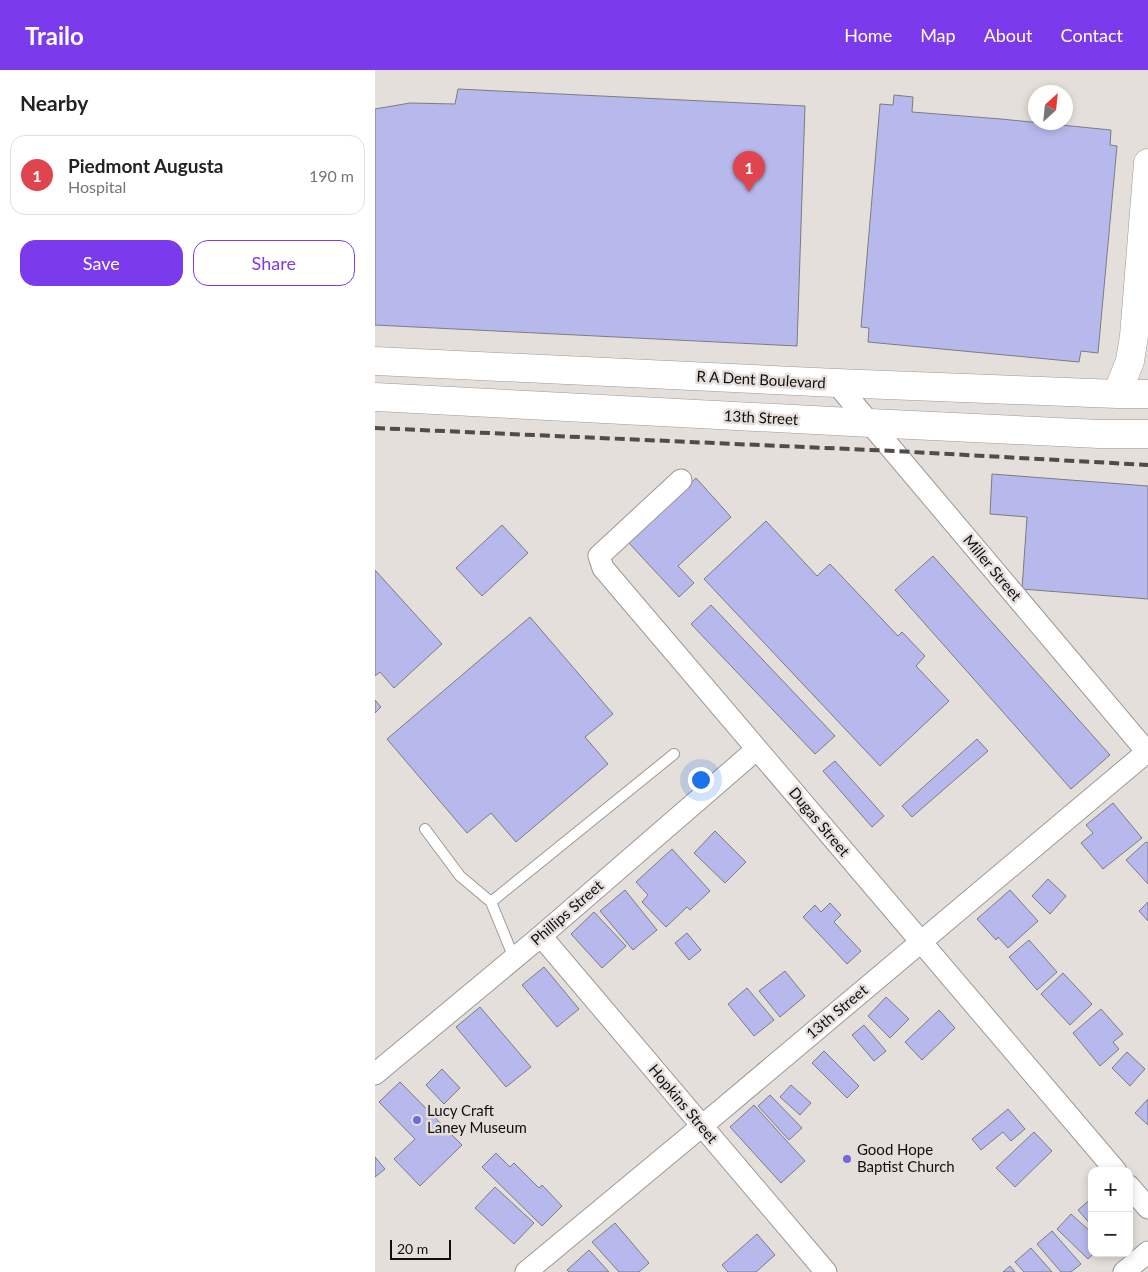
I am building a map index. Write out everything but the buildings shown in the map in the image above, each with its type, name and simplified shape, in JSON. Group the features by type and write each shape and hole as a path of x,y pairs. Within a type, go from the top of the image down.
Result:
{"main road":[{"path":"1117,394 1130,361 1134,336 1148,164"},
{"name":"R A Dent Boulevard","path":"375,361 836,383 1148,394"},
{"name":"13th Street","path":"375,398 870,424 1099,434 1148,434"}],"street":[{"name":"Miller Street","path":"836,383 1148,752"},
{"name":"Dugas Street","path":"681,480 599,556 603,568 1113,1167"},
{"name":"Phillips Street","path":"375,1074 541,936 757,749"},
{"name":"13th Street","path":"526,1272 1148,752"},
{"name":"Hopkins Street","path":"541,936 826,1272"},
{"path":"1133,1191 1148,1208"},
{"path":"1124,1272 1148,1252"}],"lane":[{"path":"491,902 674,754"},
{"path":"425,829 460,876 491,902 514,958"}],"railway":[{"path":"375,428 894,451 1148,465"}],"place":[{"name":"Piedmont Augusta","path":"749,192"},
{"name":"Lucy Craft Laney Museum","path":"417,1120"},
{"name":"Good Hope Baptist Church","path":"847,1159"}]}
